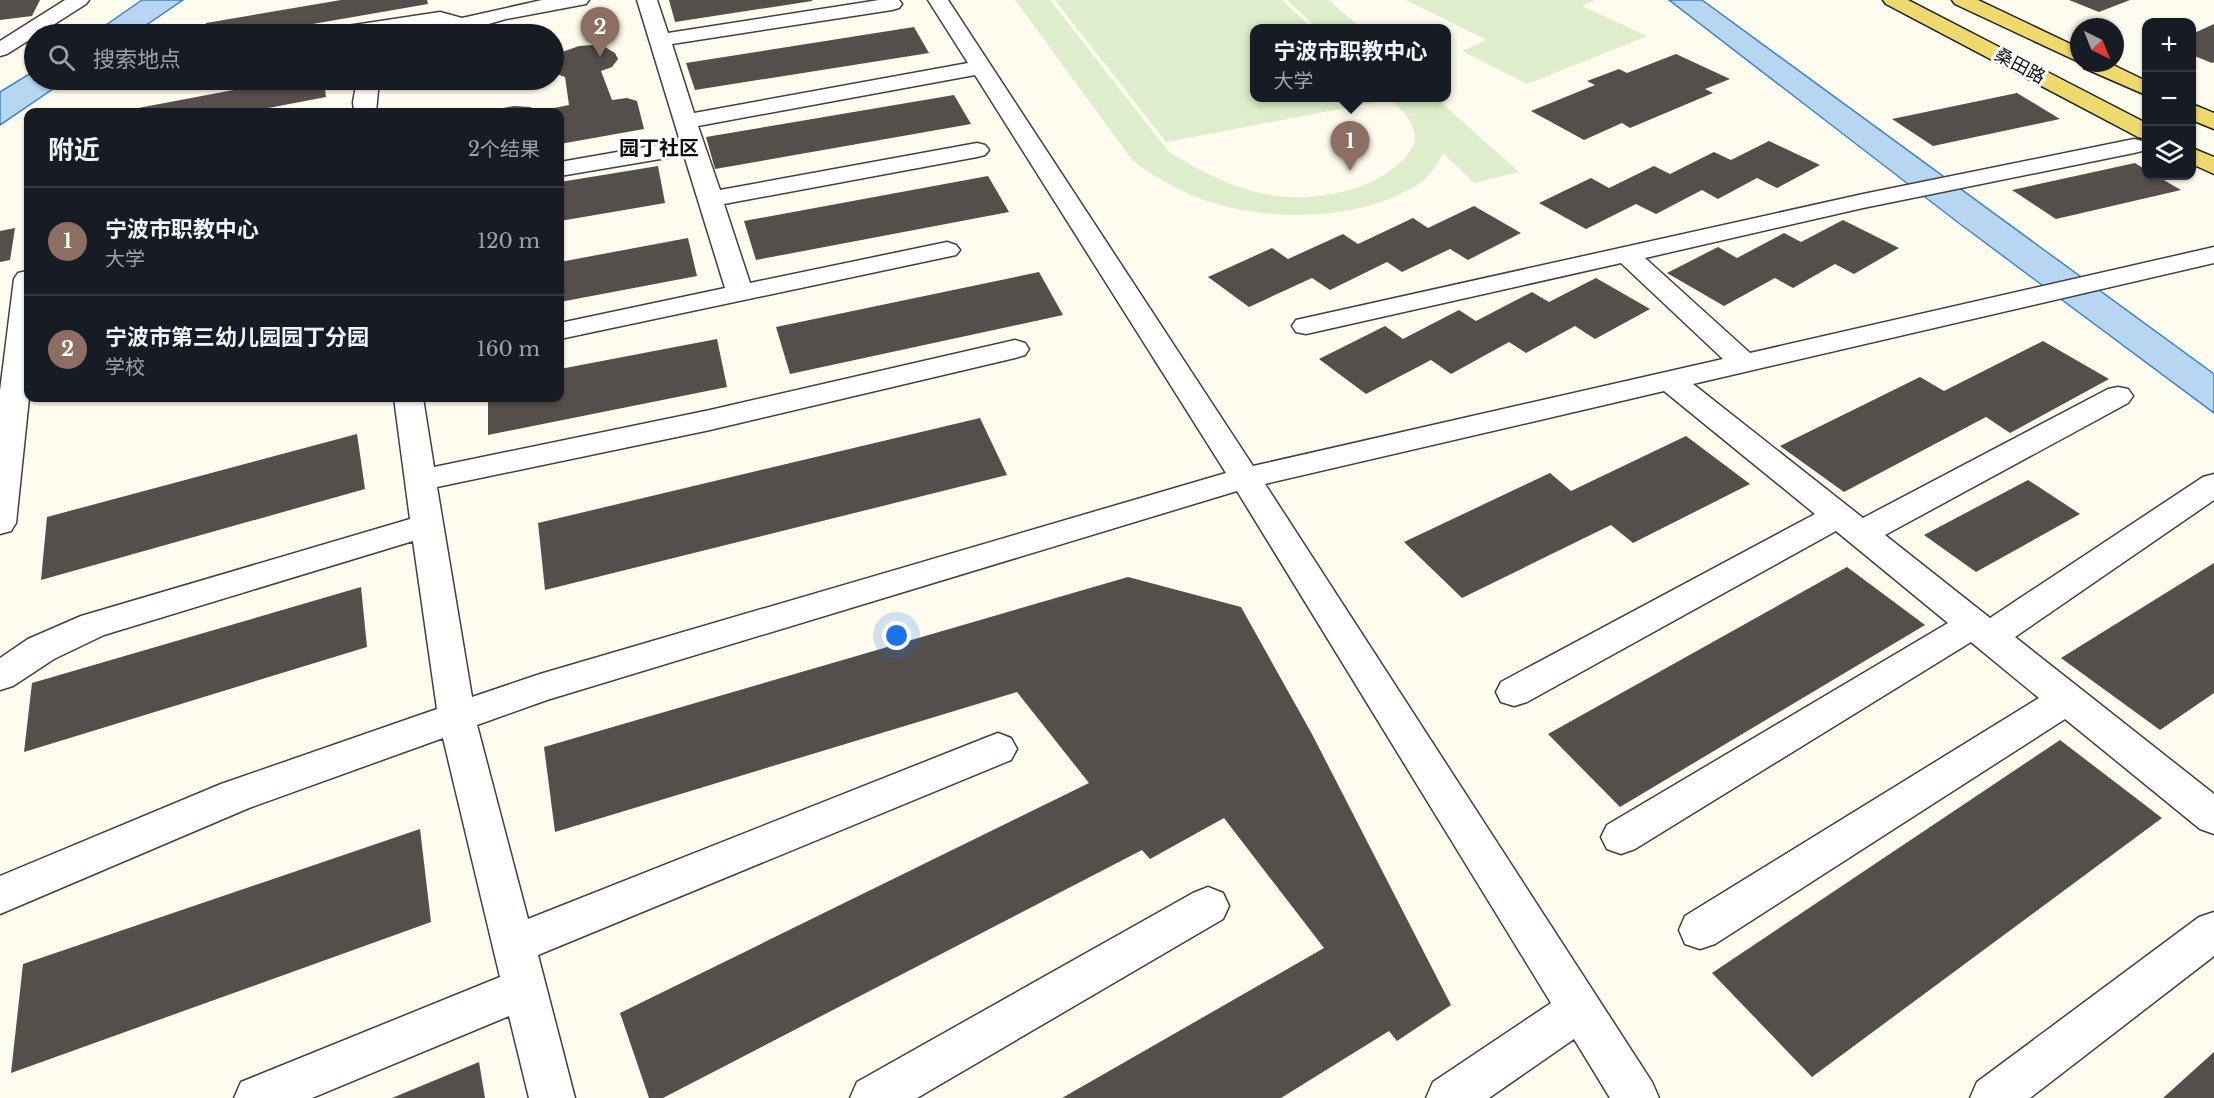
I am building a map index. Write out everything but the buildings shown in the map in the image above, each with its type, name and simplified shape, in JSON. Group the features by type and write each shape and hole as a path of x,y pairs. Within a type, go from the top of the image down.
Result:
{"main road":[{"name":"桑田路","path":"1893,0 2140,139"},
{"name":"桑田路","path":"1962,0 2070,53"},
{"path":"2111,72 2142,87"},
{"path":"2196,113 2214,122"},
{"path":"2196,158 2214,167"}],"street":[{"path":"41,24 79,0"},
{"path":"400,24 440,18 462,24 509,11 579,0"},
{"path":"647,0 740,292"},
{"path":"938,0 1245,478 1636,1098"},
{"path":"660,40 892,4"},
{"path":"0,50 24,35"},
{"path":"686,121 981,67"},
{"path":"365,108 366,90"},
{"path":"1306,326 1969,180 2140,139"},
{"path":"564,168 694,146"},
{"path":"711,200 977,150"},
{"path":"564,330 947,250"},
{"path":"1626,254 1744,363"},
{"path":"0,895 235,796 540,688 1245,478 2214,255"},
{"path":"0,515 8,385 18,281"},
{"path":"421,480 710,420 1015,349"},
{"path":"1669,380 2214,817"},
{"path":"1514,692 1849,525 2118,396"},
{"path":"409,402 457,718 552,1098"},
{"path":"1621,837 1981,630 2214,485"},
{"path":"0,676 41,649 93,625 428,525"},
{"path":"1700,930 2067,699"},
{"path":"514,945 998,748"},
{"path":"873,1098 1208,906"},
{"path":"1993,1098 2214,932"},
{"path":"257,1098 525,988"},
{"path":"1449,1098 1580,1009"}],"green space":[{"path":"1015,0 1050,0 1168,151 1195,167 1239,187 1270,195 1301,197 1347,191 1376,180 1403,160 1415,139 1410,121 1393,102 1440,102 1519,172 1474,183 1443,153 1435,167 1416,186 1389,199 1345,211 1299,215 1254,212 1205,200 1168,183 1133,161"},
{"path":"1055,0 1282,0 1308,24 1250,24 1250,102 1377,102 1166,142"},
{"path":"1287,0 1329,0 1356,24 1313,24"},
{"path":"1406,0 1595,0 1582,6 1647,36 1527,84 1462,51 1487,40"}],"water":[{"path":"142,0 183,0 148,24 107,24"},
{"path":"1669,0 1702,0 2214,374 2214,413 1960,224"},
{"path":"24,77 24,90 51,90 0,125 0,92"}],"place":[{"name":"宁波市第三幼儿园园丁分园","path":"600,57"},
{"name":"宁波市职教中心","path":"1350,171"}],"district":[{"name":"园丁社区","path":"659,148"}]}
